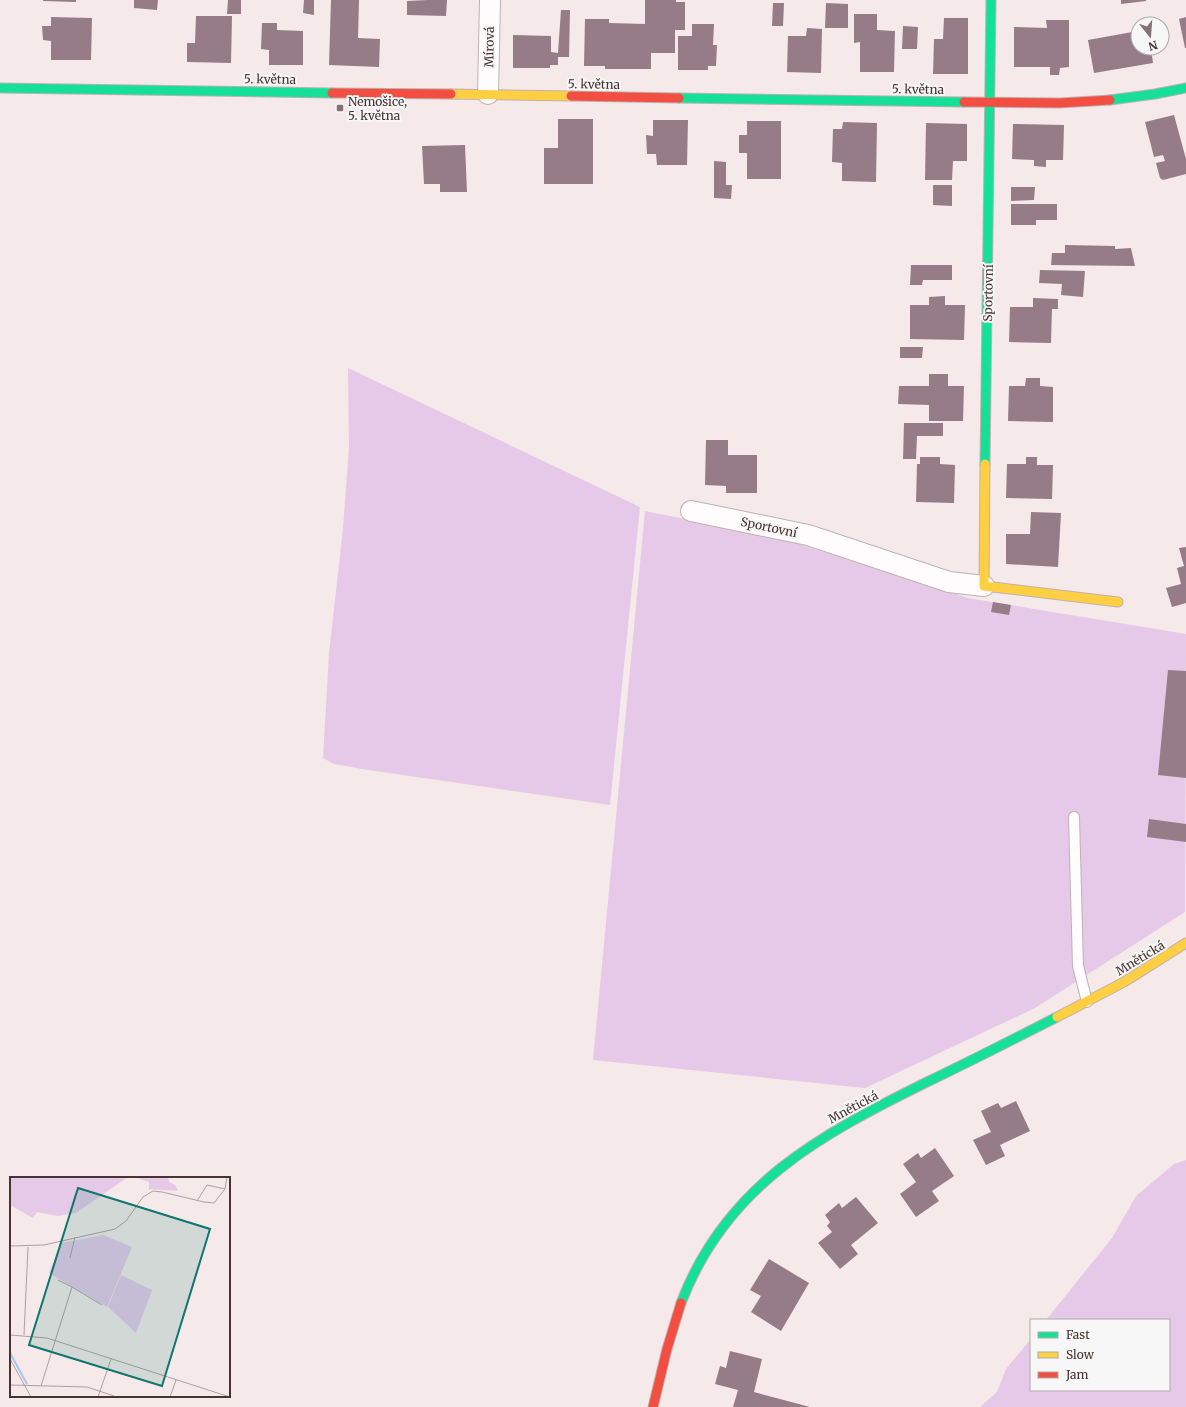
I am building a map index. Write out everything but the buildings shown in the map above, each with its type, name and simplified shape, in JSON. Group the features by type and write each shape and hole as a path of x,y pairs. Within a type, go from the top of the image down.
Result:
{"street":[{"name":"Mírová","path":"488,94 490,0"},
{"name":"Sportovní","path":"984,586 991,0"},
{"name":"5. května","path":"0,88 990,102 1099,102 1138,97 1186,88"},
{"name":"Sportovní","path":"690,511 808,535 949,582 1118,602"},
{"name":"Mnětická","path":"653,1407 671,1332 686,1290 703,1256 717,1234 747,1196 780,1166 810,1145 860,1116 1087,1002 1124,982 1186,944"}],"lane":[{"path":"1074,817 1078,966 1087,1002"}],"shaded area":[{"path":"348,368 640,507 610,805 368,770 334,764 323,758 329,653 343,529 349,447"},
{"path":"645,511 780,538 968,598 1186,634 1185,912 1035,1008 865,1088 593,1060"},
{"path":"1186,1160 1186,1407 980,1407 997,1392 1006,1369 1030,1340 1030,1391 1170,1391 1170,1319 1047,1319 1112,1238 1136,1196 1174,1164"}],"traffic: fast":[{"path":"985,464 991,0"},
{"path":"0,88 332,93"},
{"path":"1110,100 1186,88"},
{"path":"679,98 964,102"},
{"path":"681,1303 700,1262 723,1226 750,1195 781,1168 814,1144 850,1122 1057,1017"}],"traffic: slow":[{"path":"451,94 571,96"},
{"path":"985,464 984,586 1118,602"},
{"path":"1057,1017 1124,982 1186,943"}],"traffic: jam":[{"path":"332,93 451,94"},
{"path":"571,96 679,98"},
{"path":"964,102 1060,103 1110,100"},
{"path":"653,1407 667,1349 681,1303"}],"place":[{"name":"Nemošice, 5. května","path":"340,108"}]}
